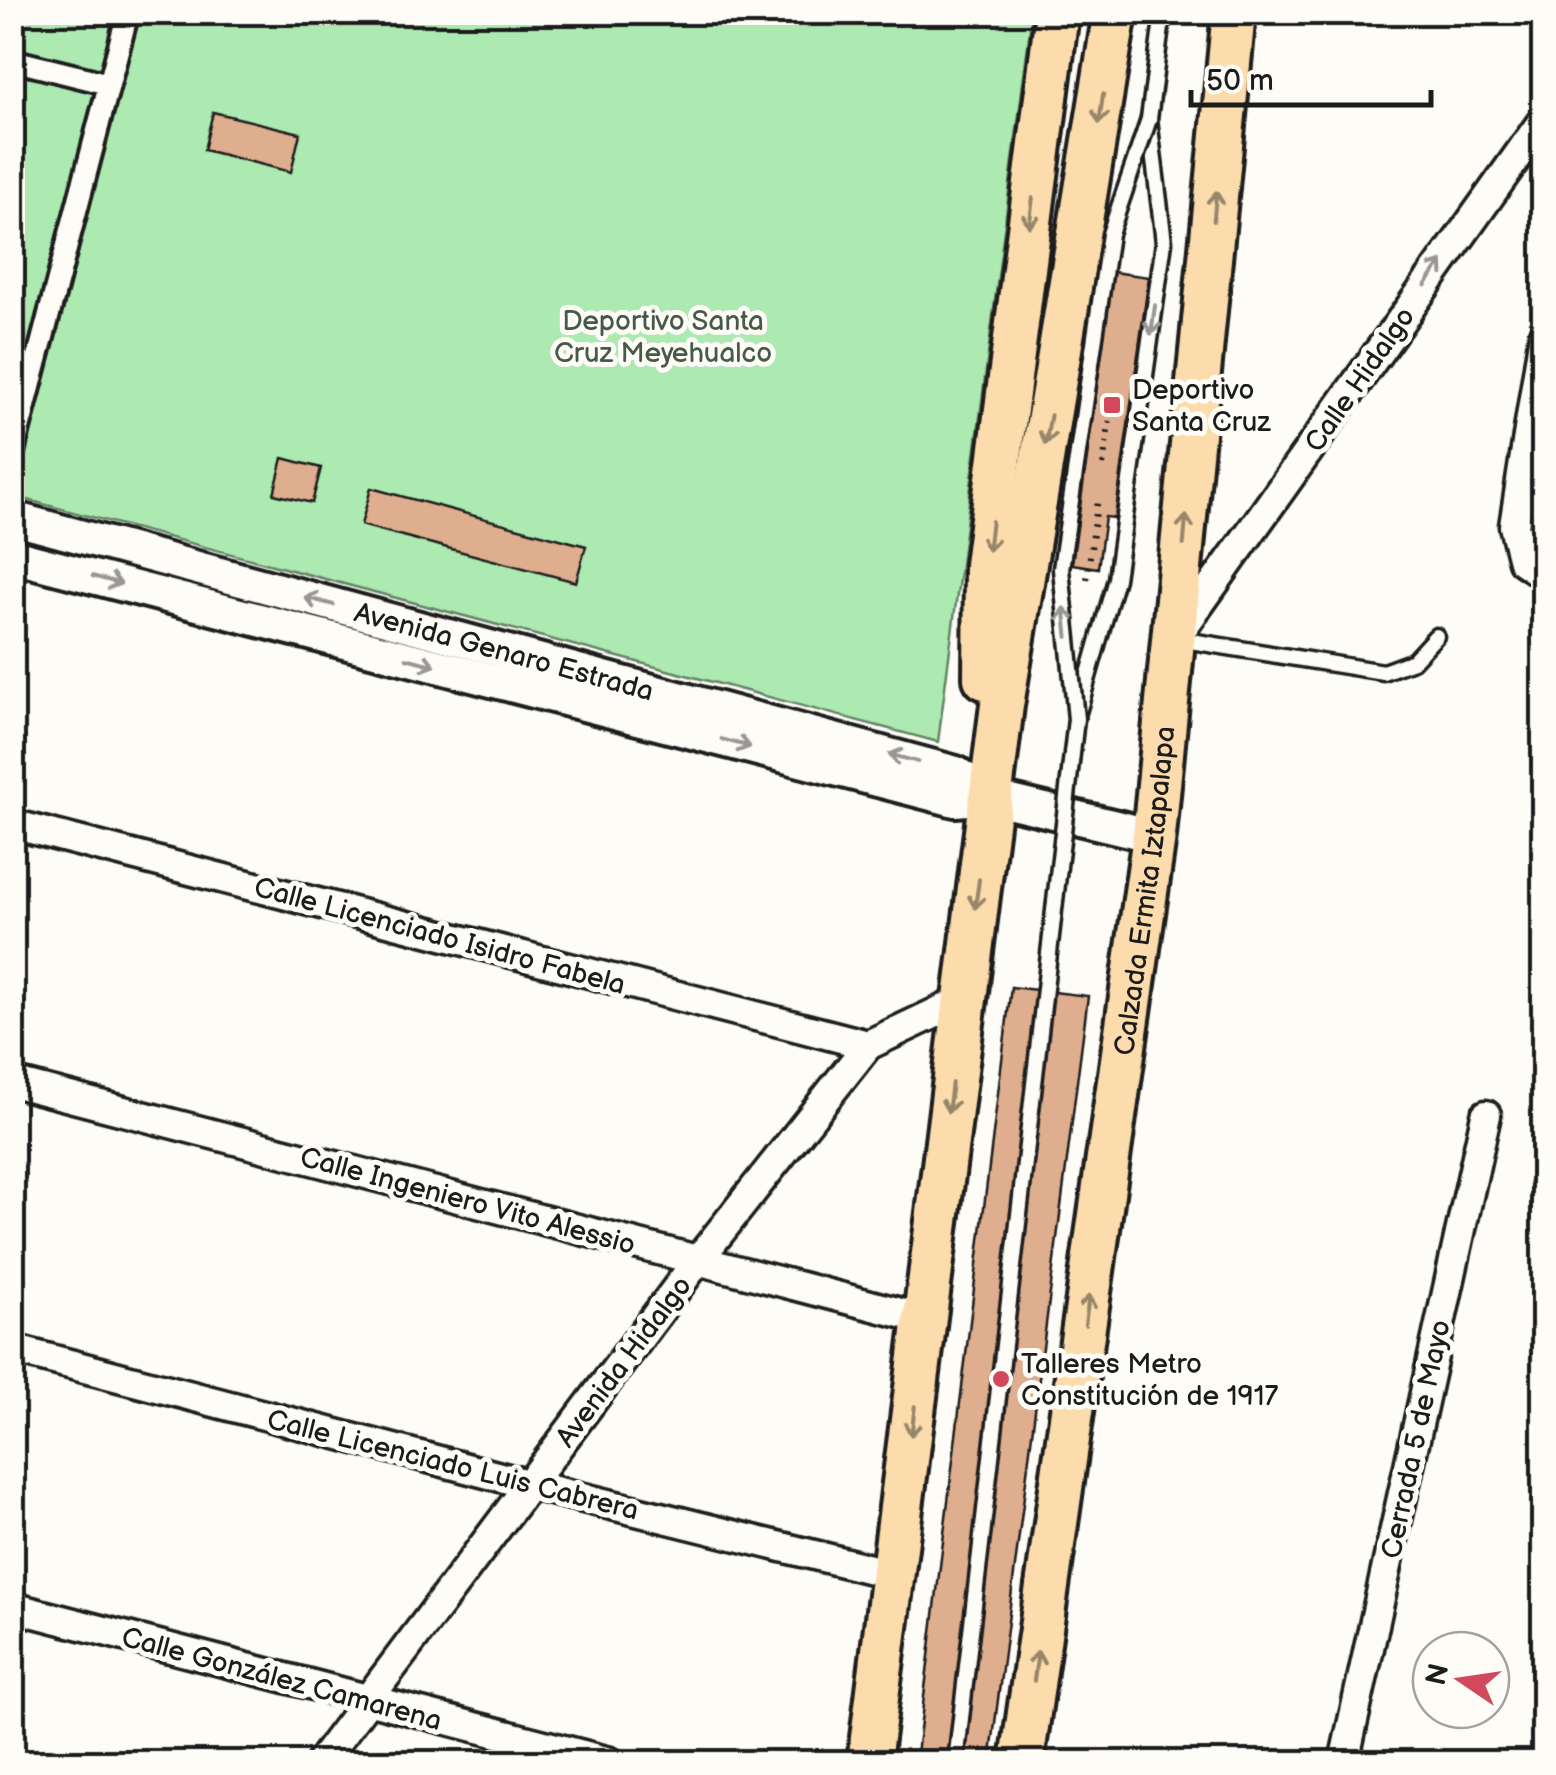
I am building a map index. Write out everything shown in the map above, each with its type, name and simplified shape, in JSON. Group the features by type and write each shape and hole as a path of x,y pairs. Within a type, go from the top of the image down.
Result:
{"main road":[{"path":"991,798 985,680 986,564 1056,12"},
{"path":"869,1762 1002,705 1115,12"},
{"name":"Calzada Ermita Iztapalapa","path":"1022,1762 1154,836 1234,12"}],"street":[{"path":"12,456 128,12"},
{"path":"12,60 109,84"},
{"name":"Calle Hidalgo","path":"1175,638 1544,119"},
{"path":"1544,334 1514,526 1523,561 1544,575"},
{"name":"Avenida Genaro Estrada","path":"12,518 956,773 991,798"},
{"name":"Avenida Genaro Estrada","path":"12,556 955,800 991,798 1154,836"},
{"name":"Calle Licenciado Isidro Fabela","path":"12,824 868,1046"},
{"name":"Avenida Hidalgo","path":"321,1762 698,1260 868,1046 962,1002"},
{"name":"Calle Ingeniero Vito Alessio","path":"12,1082 924,1319"},
{"name":"Cerrada 5 de Mayo","path":"1344,1762 1486,1115"},
{"name":"Calle Licenciado Luis Cabrera","path":"12,1348 531,1486 895,1575"},
{"name":"Calle González Camarena","path":"12,1608 610,1762"}],"lane":[{"path":"1076,719 1061,570 1110,234 1150,119 1163,12"},
{"path":"956,1762 1076,719 1116,579 1164,242 1150,119"},
{"path":"1175,638 1383,672 1413,661 1436,636"}],"path":[{"path":"1102,473 1112,405"}],"green space":[{"name":"Deportivo Santa Cruz Meyehualco","path":"13,13 1032,13 938,742 13,496"}],"building":[{"path":"213,112 300,133 291,172 204,150"},
{"path":"1113,272 1149,277 1115,518 1105,517 1098,568 1072,564"},
{"path":"283,458 321,468 312,503 274,494"},
{"path":"371,488 586,546 576,582 361,525"},
{"name":"Talleres Metro Constitución de 1917","path":"1011,987 1088,996 990,1762 916,1762"}],"place":[{"name":"Deportivo Santa Cruz","path":"1112,405"},
{"name":"Talleres Metro Constitución de 1917","path":"1001,1379"}]}
